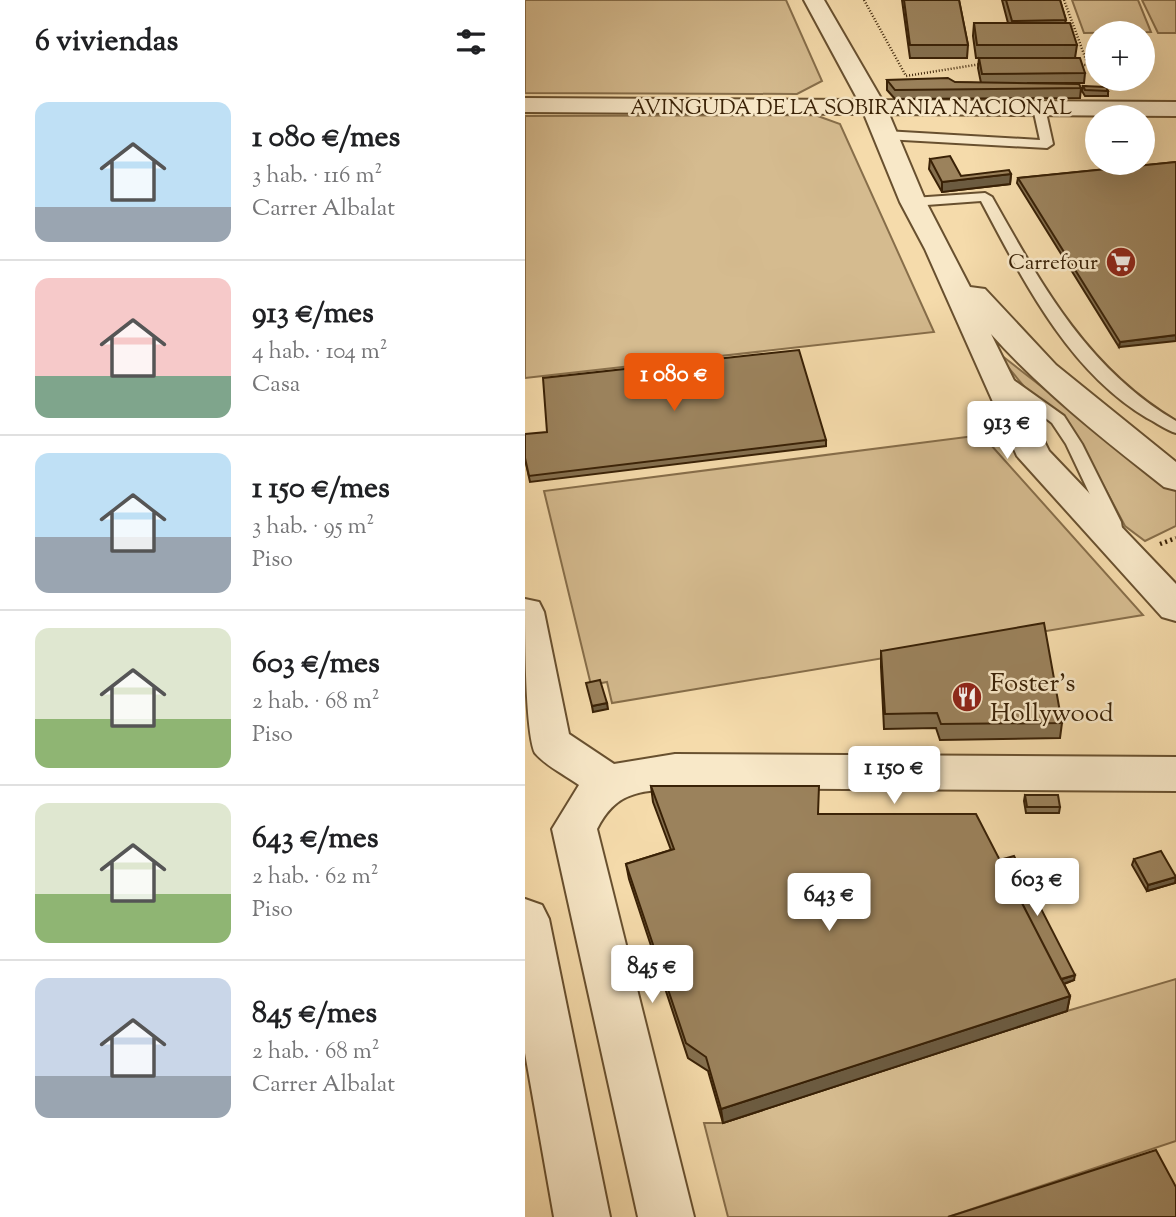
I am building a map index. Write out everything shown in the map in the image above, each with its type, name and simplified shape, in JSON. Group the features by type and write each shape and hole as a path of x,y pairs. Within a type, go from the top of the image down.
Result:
{"street":[{"path":"814,0 873,106 913,202 939,249 1034,456 1176,608"},
{"name":"AVINGUDA DE LA SOBIRANIA NACIONAL","path":"525,105 1176,109"},
{"path":"939,249 1005,334 1039,371 1176,479"},
{"path":"525,612 550,742 607,782"},
{"path":"666,1217 573,828 588,800 607,782 675,771 1176,774"},
{"path":"525,919 582,1217"}],"lane":[{"path":"885,135 1047,144 1039,107"},
{"path":"913,202 985,197 1049,311 1099,374 1176,428"}],"path":[{"path":"864,0 906,76 992,64"},
{"path":"1064,0 1088,65 1075,65"}],"shaded area":[{"path":"525,0 786,0 822,81 797,94 525,93"},
{"path":"1072,0 1138,0 1147,21 1085,21 1084,33"},
{"path":"1142,0 1176,0 1176,33 1158,33 1155,21 1152,21"},
{"path":"815,115 840,124 934,332 525,378 525,116"},
{"path":"992,348 1176,491 1176,526 1145,541 1125,526 1098,475"},
{"path":"982,435 1143,615 612,703 607,682 591,685 544,491"},
{"path":"1176,979 1176,1141 948,1217 728,1217 704,1123 723,1123 1067,1011"}],"building":[{"path":"904,0 959,0 968,45 910,45"},
{"path":"1006,0 1060,0 1066,20 1012,21"},
{"path":"974,23 1070,23 1077,45 977,45"},
{"path":"979,58 1080,58 1085,73 982,74"},
{"path":"948,78 955,82 1079,84 1081,88 895,90 887,80"},
{"path":"950,156 961,176 1009,170 1011,174 942,182 930,159"},
{"name":"Carrefour","path":"1176,162 1176,335 1120,342 1018,178 1085,171 1085,175 1155,175 1155,164"},
{"path":"799,350 826,440 529,476 525,458 525,434 547,432 543,378"},
{"name":"Foster's Hollywood","path":"1044,623 1062,723 941,724 937,713 885,714 881,651"},
{"path":"600,680 607,703 592,706 586,683"},
{"path":"651,786 819,786 818,814 976,814 1070,996 721,1109 706,1057 686,1043 626,864 674,849"},
{"path":"1025,795 1058,795 1060,807 1027,807"},
{"path":"1161,851 1176,877 1148,885 1134,859"},
{"path":"1014,856 1075,975 1061,979 1000,860"},
{"path":"1156,1150 1176,1187 1176,1217 948,1217"}],"place":[{"name":"Carrefour","path":"1121,262"},
{"name":"Foster's Hollywood","path":"967,697"}]}
